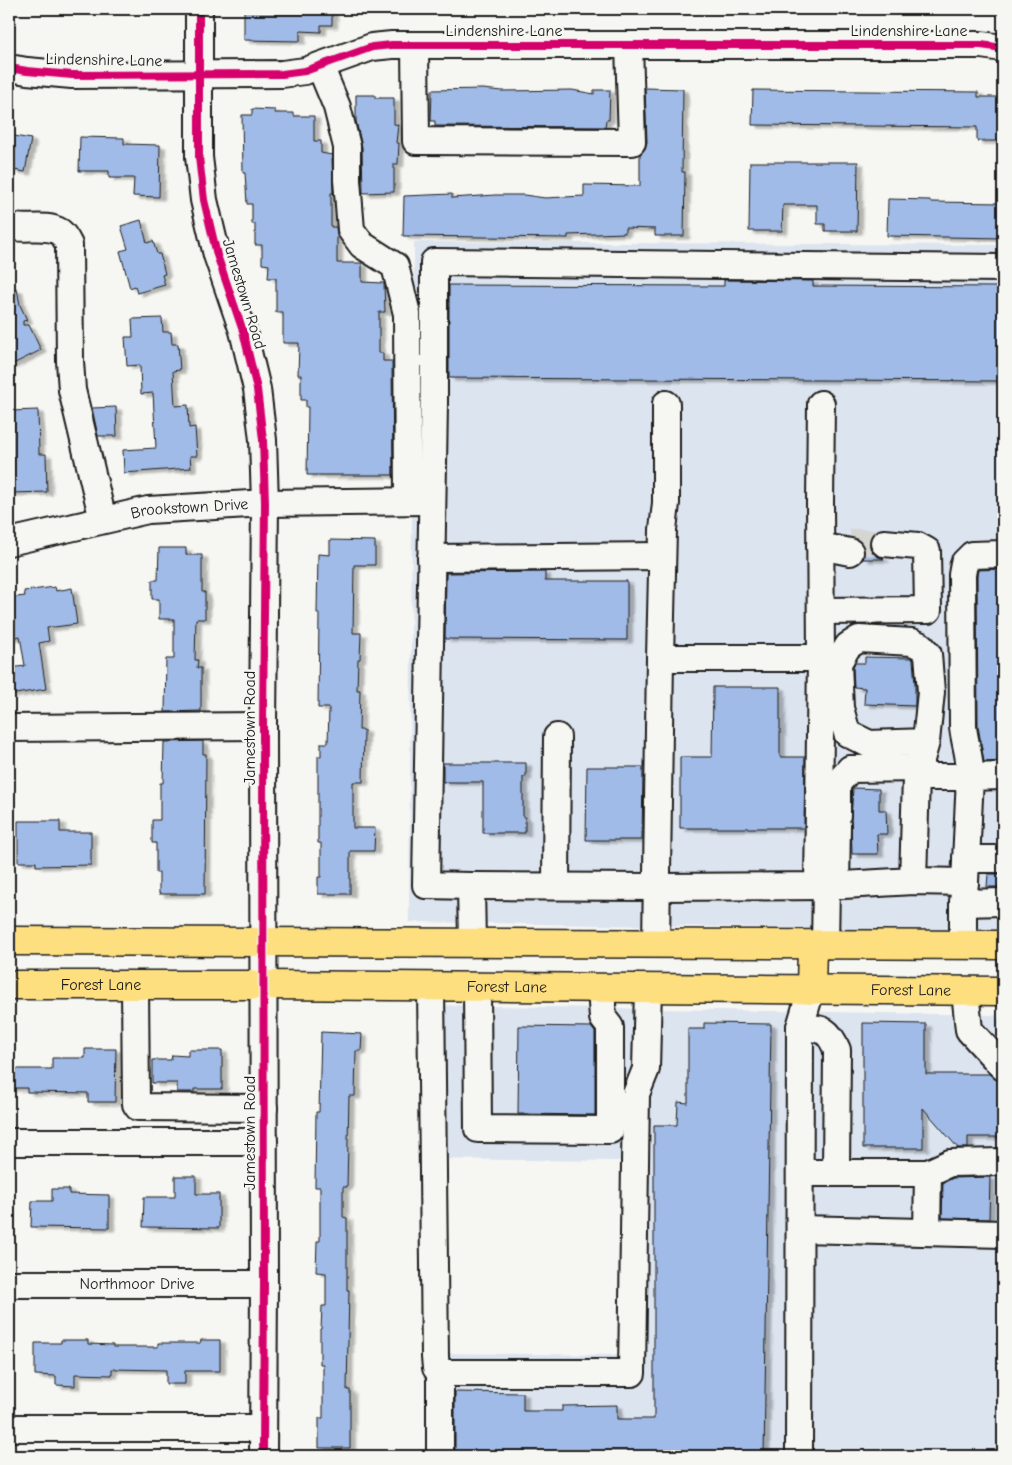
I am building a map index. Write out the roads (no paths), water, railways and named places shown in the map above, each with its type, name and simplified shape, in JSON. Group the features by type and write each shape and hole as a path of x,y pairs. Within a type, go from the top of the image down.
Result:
{"main road":[{"path":"9,941 1003,945"},
{"path":"472,943 475,987"},
{"path":"811,990 819,945"},
{"name":"Forest Lane","path":"9,985 264,985 1003,991"}],"street":[{"name":"Jamestown Road","path":"199,9 199,157 204,200 217,255 243,331 256,389 263,440 265,503 263,726 263,1456"},
{"name":"Lindenshire Lane","path":"9,68 72,75 198,76 282,74 305,71 372,47 415,45 981,45 1003,48"},
{"path":"415,45 416,141 632,142 629,45"},
{"path":"320,66 337,106 347,147 347,180 351,230 362,245 395,266 407,314 420,501 431,558 426,885 827,886 913,881 965,881 1003,902"},
{"path":"9,226 18,228 49,228 61,233 69,245 72,390 103,520"},
{"path":"420,501 434,262 1003,268"},
{"path":"656,944 662,530 666,503 666,404"},
{"path":"821,404 821,658 827,886"},
{"name":"Brookstown Drive","path":"9,542 148,510 265,503 420,501"},
{"path":"820,546 850,547"},
{"path":"821,611 928,610 927,552 918,546 884,547"},
{"path":"963,945 970,761 964,742 963,727 962,575 964,563 972,555 1003,554"},
{"path":"431,558 662,556"},
{"path":"913,881 918,772 926,742 931,692 928,654 921,646 912,642 859,639 848,646 838,663 840,708 848,733 869,744 926,742"},
{"path":"660,658 821,658"},
{"path":"9,728 263,726"},
{"path":"556,886 557,737"},
{"path":"819,945 837,820 837,784 850,769 918,772 970,777 1003,776"},
{"path":"965,881 1003,859"},
{"path":"470,886 472,943"},
{"path":"135,985 136,1104 138,1106 264,1108"},
{"path":"431,987 435,1357 436,1368 440,1373 440,1456"},
{"path":"475,987 478,1129 610,1130 610,1027 602,1018 601,988"},
{"path":"440,1373 632,1373 636,1094 646,1069 648,988"},
{"path":"799,1456 800,1173 811,990"},
{"path":"965,991 969,1030 1003,1067"},
{"path":"810,1028 832,1036 837,1050 836,1172"},
{"path":"9,1142 264,1142"},
{"path":"800,1173 928,1173 950,1163 1003,1162"},
{"path":"927,1232 928,1173"},
{"path":"800,1230 1003,1234"},
{"name":"Northmoor Drive","path":"9,1284 264,1284"},
{"path":"9,1428 263,1428"}],"tunnel":[{"path":"850,542 884,543"}]}
